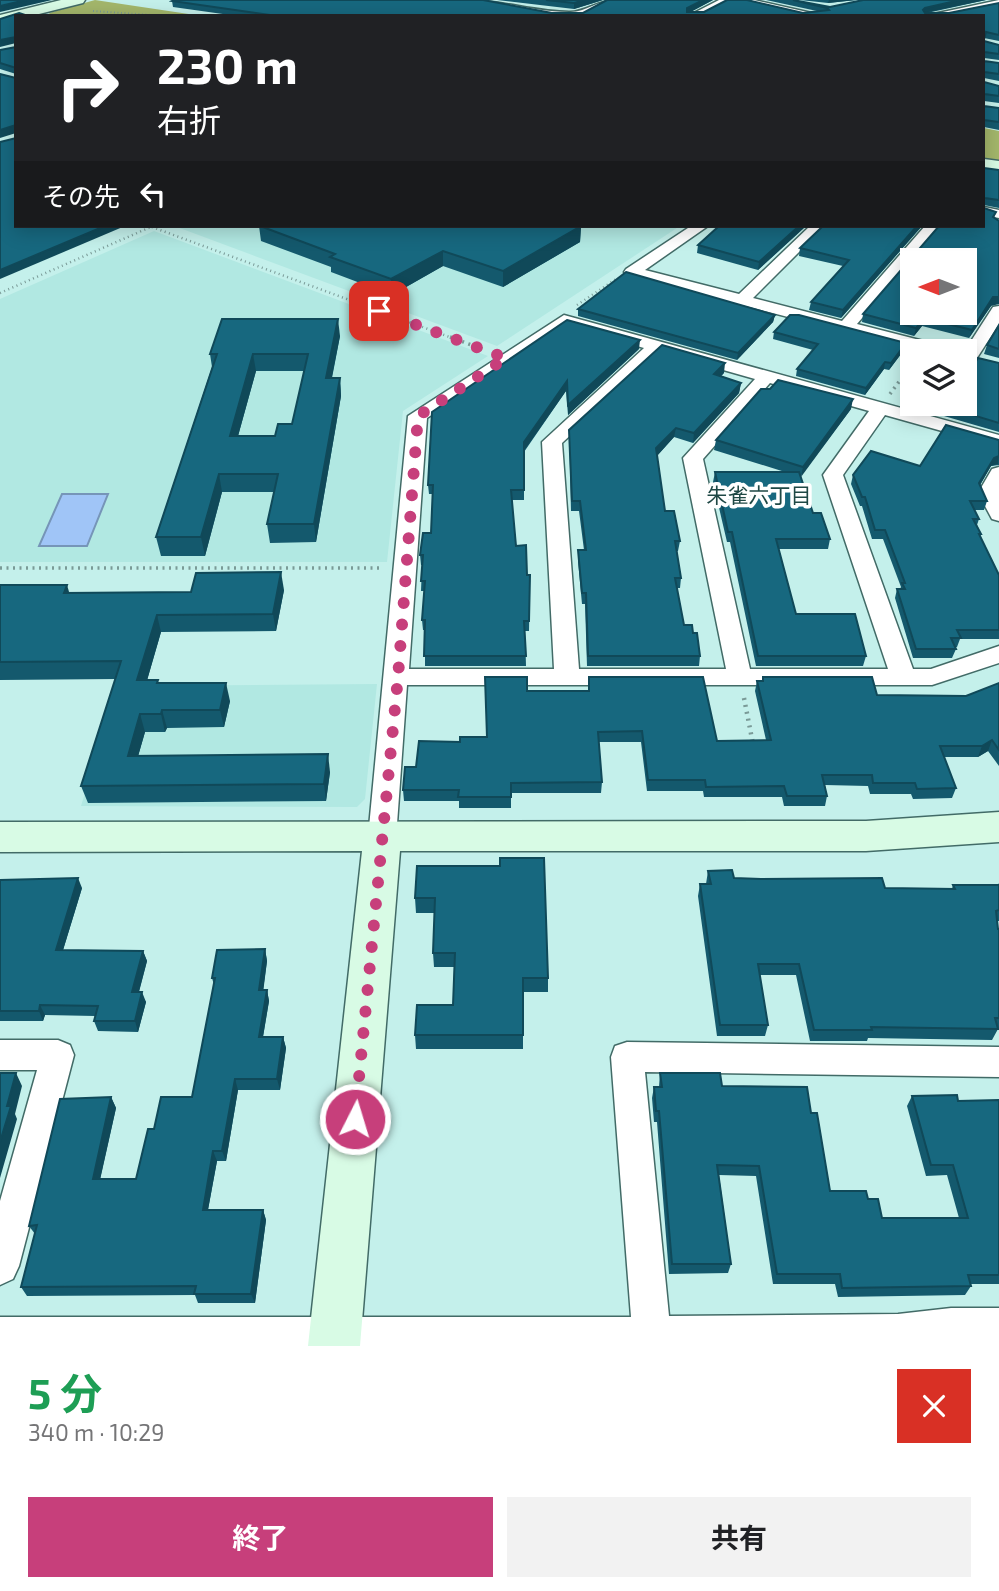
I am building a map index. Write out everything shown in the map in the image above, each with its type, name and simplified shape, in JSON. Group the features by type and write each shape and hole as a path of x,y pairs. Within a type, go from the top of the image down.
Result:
{"street":[{"path":"471,0 499,2 562,14"},
{"path":"578,14 611,0"},
{"path":"697,14 727,0"},
{"path":"738,0 810,14"},
{"path":"940,14 999,3"},
{"path":"26,14 81,6"},
{"path":"968,9 983,14"},
{"path":"632,272 698,228"},
{"path":"742,300 816,228"},
{"path":"847,326 931,228"},
{"path":"632,272 900,340"},
{"path":"977,343 999,311"},
{"path":"334,1340 398,677 418,416 564,320 999,442"},
{"path":"567,676 552,442 656,346"},
{"path":"977,360 989,363"},
{"path":"740,677 693,458 766,377"},
{"path":"880,409 833,475 903,676"},
{"path":"999,473 988,493 999,515"},
{"path":"398,677 932,677 999,654"},
{"path":"0,837 866,836 999,827"},
{"path":"0,1055 58,1055 0,1266"},
{"path":"653,1341 627,1058 999,1062"},
{"path":"0,1336 653,1341 898,1333 953,1336 999,1327"}],"path":[{"path":"81,6 149,14"},
{"path":"0,293 148,228"},
{"path":"158,228 506,358"},
{"path":"564,320 564,313 624,274 632,272"},
{"path":"880,409 900,381"},
{"path":"0,568 406,568"},
{"path":"740,677 755,752"}],"shaded area":[{"path":"180,228 677,228 497,346"},
{"path":"154,231 488,356 403,411 387,562 0,562 0,299"},
{"path":"62,494 108,494 87,546 39,546"},
{"path":"377,684 365,799 357,807 81,806 119,686"}],"green space":[{"path":"95,0 189,14 50,14"},
{"path":"985,128 999,131 999,162 985,159"}],"building":[{"path":"0,0 26,0 0,6"},
{"path":"483,0 552,13 583,13 607,0 703,0 687,8 687,12 704,12 727,0 747,0 803,13 829,10 793,0 830,7 863,0 960,0 923,10 925,13 949,13 999,3 999,35 986,32 985,36 985,14 263,14 172,1"},
{"path":"546,0 585,0 574,3"},
{"path":"14,15 14,37 0,40 0,19"},
{"path":"985,41 999,45 999,54 985,52"},
{"path":"14,47 14,67 0,63 0,50"},
{"path":"985,61 999,63 999,74 985,72"},
{"path":"0,74 14,78 14,126 0,130"},
{"path":"985,82 999,86 999,96 985,94"},
{"path":"985,106 999,108 999,122 985,120"},
{"path":"14,138 14,228 100,228 0,270 0,142"},
{"path":"985,168 999,170 999,200 985,198"},
{"path":"985,208 996,212 993,217 999,221 999,297 993,297 977,322 977,248 920,248 937,228 985,228"},
{"path":"265,228 578,228 503,271 443,251 391,279 330,257 335,254"},
{"path":"717,228 797,228 759,262 698,245"},
{"path":"821,228 915,228 843,310 811,302 849,260 800,248"},
{"path":"900,271 900,324 863,314"},
{"path":"626,272 775,315 738,353 578,309"},
{"path":"790,315 799,315 900,341 900,351 891,363 885,362 866,388 797,369 818,344 774,332"},
{"path":"222,319 338,319 326,378 340,378 314,524 267,524 278,474 219,474 201,537 156,537 217,354 210,354","holes":["253,354 308,354 292,424 278,424 275,436 230,436"]},
{"path":"567,320 640,340 568,405 567,381 524,442 524,490 511,490 516,546 526,545 527,575 530,575 529,621 524,621 526,656 424,656 425,620 422,620 425,581 421,581 423,555 420,555 423,533 431,533 433,485 428,485 432,412"},
{"path":"999,325 999,349 987,345"},
{"path":"956,326 975,326 972,330"},
{"path":"662,345 725,363 714,374 741,383 694,433 676,428 656,448 665,511 674,511 680,541 675,541 681,578 675,578 684,625 692,625 693,633 697,633 700,656 588,656 586,593 582,593 578,550 586,550 580,501 572,501 569,430"},
{"path":"977,360 999,363 999,423 976,416"},
{"path":"778,380 853,399 803,467 716,440 761,389 770,389"},
{"path":"946,425 999,440 999,456 994,458 979,483 987,501 970,501 979,519 973,519 999,575 999,630 957,630 961,638 951,638 956,649 916,649 897,589 905,589 902,583 905,583 885,530 875,530 865,497 862,497 853,475 871,451 920,466"},
{"path":"715,472 799,472 813,513 821,513 830,539 776,539 796,614 855,614 866,656 758,656 732,532 728,532"},
{"path":"281,572 273,614 157,615 137,680 158,680 157,683 226,683 220,710 162,710 161,714 140,714 128,756 328,754 324,784 81,786 121,661 0,662 0,585 67,585 64,593 191,592 196,573"},
{"path":"485,677 527,677 527,691 589,691 589,677 703,677 717,741 771,740 757,681 763,681 763,677 872,677 877,695 966,696 999,683 999,750 992,740 982,746 940,746 956,788 917,789 915,783 873,783 872,775 822,775 827,796 787,796 784,786 706,787 705,780 648,780 642,731 598,732 602,782 511,783 511,797 458,797 459,790 403,790 405,767 416,767 419,741 460,742 460,737 487,737"},
{"path":"500,858 544,858 548,978 523,978 523,1035 415,1035 417,1005 453,1005 455,953 433,953 435,898 415,898 417,866 500,866"},
{"path":"732,870 734,878 882,878 885,888 955,889 953,885 999,885 999,910 996,911 999,929 999,1018 995,1018 998,1029 871,1027 872,1030 814,1030 799,964 758,964 768,1025 720,1025 700,884 711,884 708,871"},
{"path":"78,878 56,950 143,951 132,992 142,992 135,1021 94,1021 98,1006 40,1005 39,1011 0,1011 0,880"},
{"path":"265,949 259,990 267,990 259,1037 283,1037 277,1079 235,1079 222,1151 213,1151 203,1210 263,1210 251,1294 194,1294 196,1286 21,1287 37,1225 29,1226 60,1099 111,1097 93,1179 136,1179 148,1129 154,1129 161,1097 192,1097 215,978 212,978 217,950"},
{"path":"0,1073 16,1073 7,1106 11,1106 0,1142"},
{"path":"660,1073 720,1073 722,1086 807,1087 811,1113 817,1113 830,1191 866,1191 868,1199 878,1199 882,1218 968,1218 953,1165 931,1165 912,1096 957,1095 958,1101 999,1100 999,1275 968,1275 971,1286 842,1288 840,1274 777,1274 759,1166 717,1165 731,1264 672,1264 659,1111 656,1111 654,1087 662,1087"}],"district":[{"name":"朱雀六丁目","path":"759,496"}],"route":[{"path":"355,1119 398,677 418,416 506,358 379,311"}]}
